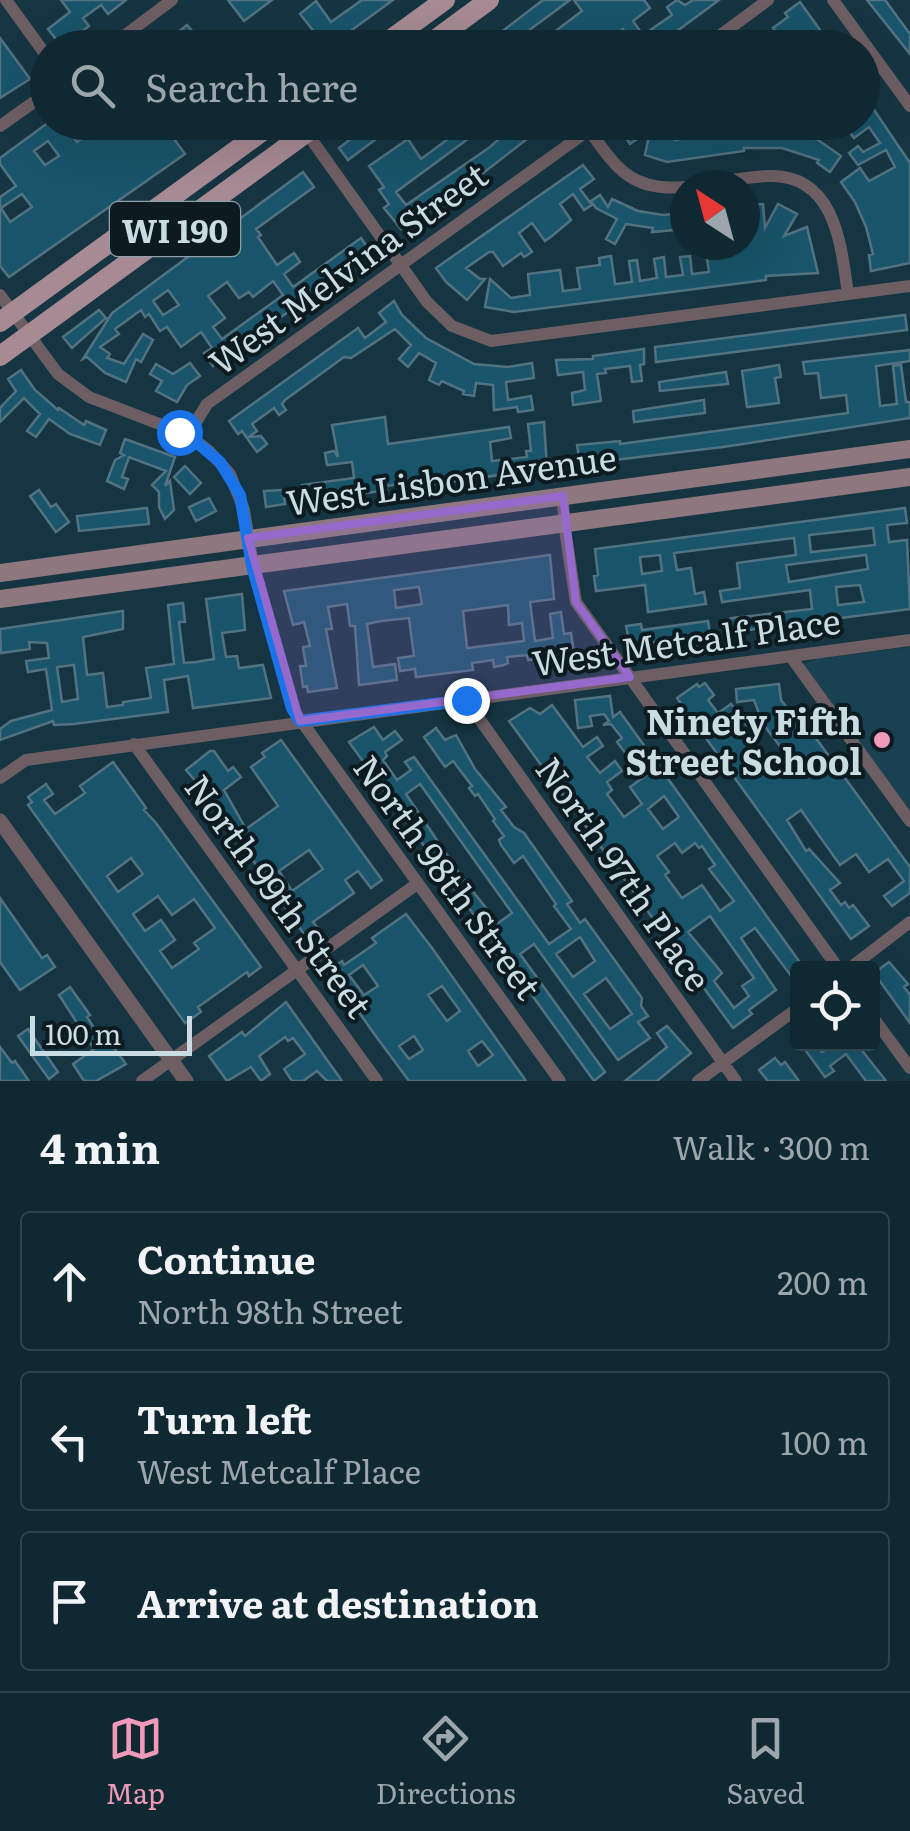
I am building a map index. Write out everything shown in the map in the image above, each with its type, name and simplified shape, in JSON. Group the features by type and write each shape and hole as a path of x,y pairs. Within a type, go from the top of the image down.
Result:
{"main road":[{"path":"403,30 444,0"},
{"path":"448,30 489,0"},
{"name":"WI 190","path":"6,317 251,140"},
{"name":"WI 190","path":"0,356 290,140"},
{"name":"West Lisbon Avenue","path":"0,572 910,450"},
{"name":"West Lisbon Avenue","path":"0,599 910,478"}],"street":[{"path":"6,0 30,33"},
{"path":"132,30 172,0"},
{"path":"727,30 768,0"},
{"path":"833,0 855,30"},
{"path":"880,65 910,106"},
{"path":"0,126 30,105"},
{"path":"318,140 427,302 452,326 491,341 910,286"},
{"name":"West Melvina Street","path":"188,435 208,404 574,140"},
{"path":"603,140 624,175 658,188 670,188"},
{"path":"760,178 774,176 808,188 821,198 837,226 848,294"},
{"name":"North 98th Street","path":"0,294 6,317 29,335 58,374 89,397 188,435 209,450 230,474 244,510 252,566 292,708 560,1081"},
{"path":"563,496 576,602 833,961"},
{"name":"West Metcalf Place","path":"0,778 26,760 910,640"},
{"path":"791,657 910,820"},
{"name":"North 97th Place","path":"466,700 736,1081"},
{"name":"North 99th Street","path":"134,744 377,1081"},
{"path":"0,821 186,1081"},
{"path":"142,1081 417,884"},
{"path":"859,961 910,922"},
{"path":"698,1081 790,1014"},
{"path":"880,1027 910,1068"}],"highlighted area":[{"path":"563,496 576,602 630,677 300,721 248,538"}],"shaded area":[{"name":"Ninety Fifth Street School","path":"910,647 910,814 797,666 816,659"}],"building":[{"path":"61,0 126,0 108,14 101,5 83,18 89,26 84,30 49,30 70,12"},
{"path":"228,0 272,0 244,21"},
{"path":"362,0 393,0 352,30 313,30 300,14 316,1 331,22"},
{"path":"543,0 570,0 529,30 504,30"},
{"path":"574,0 644,0 650,8 633,21 639,30 557,30 582,11"},
{"path":"677,0 685,5 693,0 719,0 678,30 650,30 672,15 667,7"},
{"path":"867,0 885,0 910,34 910,54"},
{"path":"800,2 820,30 775,30 788,17 785,13"},
{"path":"0,38 30,79 0,98"},
{"path":"880,119 910,163 910,263 871,271 869,255 873,254 866,227 841,182 860,168 869,181 895,167 886,150 858,165 849,153 858,146 863,152 880,143"},
{"path":"30,136 30,140 77,142 175,140 185,154 9,277 0,266 0,197 16,186 0,158","holes":["48,141 59,156 45,165 34,151","22,194 32,207 10,222 1,208"]},
{"path":"349,140 375,140 348,160 339,148"},
{"path":"407,140 421,159 447,140 467,140 396,192 406,205 498,140 526,140 401,229 384,208 389,204 379,190 384,187 369,166"},
{"path":"648,140 818,140 841,156 830,172 817,163 819,160 782,148 744,148 667,162 645,155"},
{"path":"583,165 594,179 580,189 592,205 584,210 573,194 560,204 571,220 552,236 545,241 532,223 519,233 532,252 524,257 521,253 503,266 489,252 466,268 485,279 467,300 446,282 436,268"},
{"path":"303,172 314,187 256,229 277,265 294,253 300,262 284,274 293,287 361,238 371,252 213,366 204,353 212,348 201,332 181,347 167,327 160,331 149,314 145,317 141,310 115,329 119,334 100,347 110,354 107,358 124,364 143,334 153,340 141,362 136,359 126,382 105,373 87,357 83,359 112,313","holes":["273,281 283,295 222,339 213,327 225,318 208,296 227,282 239,298 249,292 253,297","168,290 179,305 163,315 153,301"]},
{"path":"600,195 608,207 612,199 638,211 670,214 670,230 652,232 653,228 626,224 615,244 606,239 617,219 591,201"},
{"path":"760,204 765,228 778,204 797,214 784,236 807,227 818,273 766,276 766,280 514,312 485,307 490,279 511,298 530,295 528,274 560,270 563,291 580,289 577,268 600,265 599,258 611,256 615,284 632,282 629,261 637,260 640,281 657,278 654,259 664,257 666,277 683,275 680,260 690,260 692,274 709,272 707,260 760,260"},
{"path":"394,301 402,315 426,338 474,364 508,367 532,363 534,378 506,382 508,400 531,396 533,410 494,410 493,385 476,383 474,396 442,381 439,385 429,380 436,363 419,353 408,367 399,359 411,345 395,329 351,358 344,357 285,400 282,404 286,410 279,415 274,408 252,424 257,431 249,437 261,436 267,444 257,452 242,431 238,434 229,421 358,328 365,338 386,322 379,313"},
{"path":"99,310 106,318 72,348 63,337"},
{"path":"905,315 907,330 656,362 655,347"},
{"path":"644,349 642,381 632,382 630,366 605,369 606,373 597,374 601,401 573,405 572,393 585,390 583,372 558,375 556,360 593,359"},
{"path":"910,350 910,361 876,366 880,406 897,404 893,366 901,365 910,418 580,464 577,445 620,444 848,413 846,395 821,398 818,373 805,374 803,362"},
{"path":"190,363 200,376 187,385 177,402 156,391 162,381 150,374 156,364 173,374"},
{"path":"779,365 781,377 775,378 779,403 747,407 742,371"},
{"path":"21,370 35,390 58,410 84,425 86,421 106,430 100,445 70,434 49,419 36,437 27,431 40,414 24,398 0,422 0,408 16,391 8,379"},
{"path":"726,372 728,384 660,391 659,382"},
{"path":"704,400 705,413 634,422 633,411"},
{"path":"385,417 388,444 509,427 511,438 490,442 492,461 527,457 526,451 531,451 528,424 544,422 547,468 430,485 429,480 386,486 387,490 305,502 302,485 354,478 352,462 327,465 325,453 334,451 338,457 332,425"},
{"path":"125,439 175,457 165,486 170,481 174,510 165,519 159,507 159,492 152,485 166,471 129,457 122,477 128,479 124,489 107,481 115,460 124,455 120,453"},
{"path":"185,466 201,483 190,494 174,477"},
{"path":"39,490 69,522 56,532 30,496"},
{"path":"283,490 285,504 266,507 264,491"},
{"path":"209,498 216,511 196,521 189,507"},
{"path":"147,508 149,524 79,531 77,516"},
{"path":"905,508 907,523 887,525 889,542 907,540 910,609 725,633 724,621 732,618 812,609 810,590 722,602 720,591 740,588 737,563 796,555 794,538 674,553 677,570 691,568 695,594 704,592 706,604 648,612 645,585 596,591 595,549","holes":["873,528 875,545 811,552 809,535","660,555 662,571 642,574 640,557","866,555 868,569 789,582 786,565","860,585 864,602 838,605 836,587"]},
{"path":"550,555 554,599 530,602 535,641 553,638 550,614 561,612 564,634 571,633 574,654 528,660 527,655 507,657 508,663 504,665 494,667 493,660 472,663 473,670 416,677 415,669 400,671 398,658 414,656 409,618 381,621 367,624 373,667 395,664 397,680 359,685 355,626 350,626 347,604 328,607 332,629 326,629 337,688 308,692 307,686 303,687 300,666 306,666 303,647 310,646 304,622 293,625 284,591","holes":["419,587 422,604 396,608 394,590","508,605 509,625 522,623 524,641 467,648 463,611"]},
{"path":"242,594 245,630 222,633 226,657 237,656 239,668 263,665 271,698 193,708 188,676 164,680 168,712 74,724 54,725 53,721 0,740 0,729 11,721 52,710 46,669 28,672 26,661 49,658 47,643 29,642 30,649 1,653 0,629 123,611 123,629 83,637 87,675 103,673 107,707 123,705 151,698 146,668 174,664 168,605 183,603 185,622 179,622 184,663 214,659 206,599","holes":["74,665 78,699 62,702 57,667"]},
{"path":"708,621 710,634 630,646 626,626 641,624 642,630"},
{"path":"705,683 714,695 708,700 718,713 731,704 771,766 775,763 780,770 778,760 786,754 763,724 754,700 737,702 736,689 779,684 781,700 789,710 796,711 910,867 910,893 892,906 884,896 904,881 888,859 869,872 856,854 840,865 801,810 787,820 806,851 809,849 840,883 830,890 841,905 853,905 869,926 851,939 677,698"},
{"path":"610,696 613,717 620,712 799,961 790,961 790,974 755,928 741,938 776,990 733,1028 509,721 530,708 540,714 552,705 583,747 597,737 603,746 587,757 600,773 615,761 622,771 607,782 612,790 607,794 624,817 642,804 630,787 648,774 617,742 622,738 611,724 603,725 609,721 604,714 590,716 592,726 578,728 575,700","holes":["664,796 679,817 663,829 648,809","675,843 682,853 695,843 699,848 702,846 715,865 709,869 734,901 720,911 702,885 682,898 657,856","710,916 754,978 742,986 749,996 734,1008 714,981 722,973 688,932"]},
{"path":"374,727 383,740 395,731 402,740 385,752 383,760 397,780 411,770 405,762 414,757 549,944 571,929 556,904 523,856 514,863 501,845 499,840 504,836 495,819 453,761 445,767 424,737 436,728 445,740 456,735 475,769 506,807 501,810 524,833 572,901 567,904 580,923 585,919 642,998 641,1006 648,1016 638,1022 650,1038 618,1060 534,944 520,954 605,1072 594,1081 349,742","holes":["420,784 512,913 498,923 406,794","580,937 595,961 573,977 556,954","606,978 632,1014 610,1029 584,994"]},
{"path":"281,740 382,880 371,888 358,871 345,880 354,893 313,922 318,928 306,937 186,770 210,751 228,771 233,767 241,777 224,790 246,829 278,806 251,767 265,757 262,753","holes":["309,850 323,869 292,891 279,871"]},
{"path":"113,762 261,967 249,976 247,972 198,1007 201,1012 185,1023 28,805 32,802 28,797 46,784 53,794 44,800 55,814 85,793 80,786","holes":["131,858 143,874 118,892 107,876","158,896 172,915 194,899 215,928 194,943 199,949 172,968 160,951 175,940 161,920 145,931 133,914"]},
{"path":"0,898 42,958 47,955 55,967 20,990 0,962"},
{"path":"406,914 526,1081 409,1081 329,970 342,961 344,965 376,943 372,938","holes":["363,965 378,986 364,995 349,975","442,986 460,1011 447,1021 428,995","414,1036 423,1050 409,1059 399,1046","482,1041 493,1055 478,1066 468,1051"]},
{"path":"889,962 908,984 904,987 910,995 910,1023 880,981 880,969"},
{"path":"70,987 96,1031 100,1029 126,1064 96,1081 84,1081 73,1064 94,1049 59,995"},
{"path":"286,1002 342,1081 327,1081 317,1071 303,1081 292,1081 284,1069 305,1054 293,1038 288,1041 285,1037 259,1056 270,1074 261,1081 251,1067 227,1081 209,1056 242,1032 245,1036"},
{"path":"667,1026 691,1053 657,1081 625,1081 667,1047 657,1033"},
{"path":"28,1029 58,1072 49,1079 18,1036"},
{"path":"0,1047 12,1063 15,1061 29,1081 0,1081"},
{"path":"806,1051 862,1051 886,1081 866,1081 846,1054 830,1066 834,1071 825,1077"},
{"path":"775,1058 781,1065 785,1062 799,1081 768,1081 759,1070"}],"place":[{"name":"Ninety Fifth Street School","path":"882,740"}],"route":[{"path":"179,432 209,450 230,474 240,495 252,566 292,708 300,721 466,700"}]}
